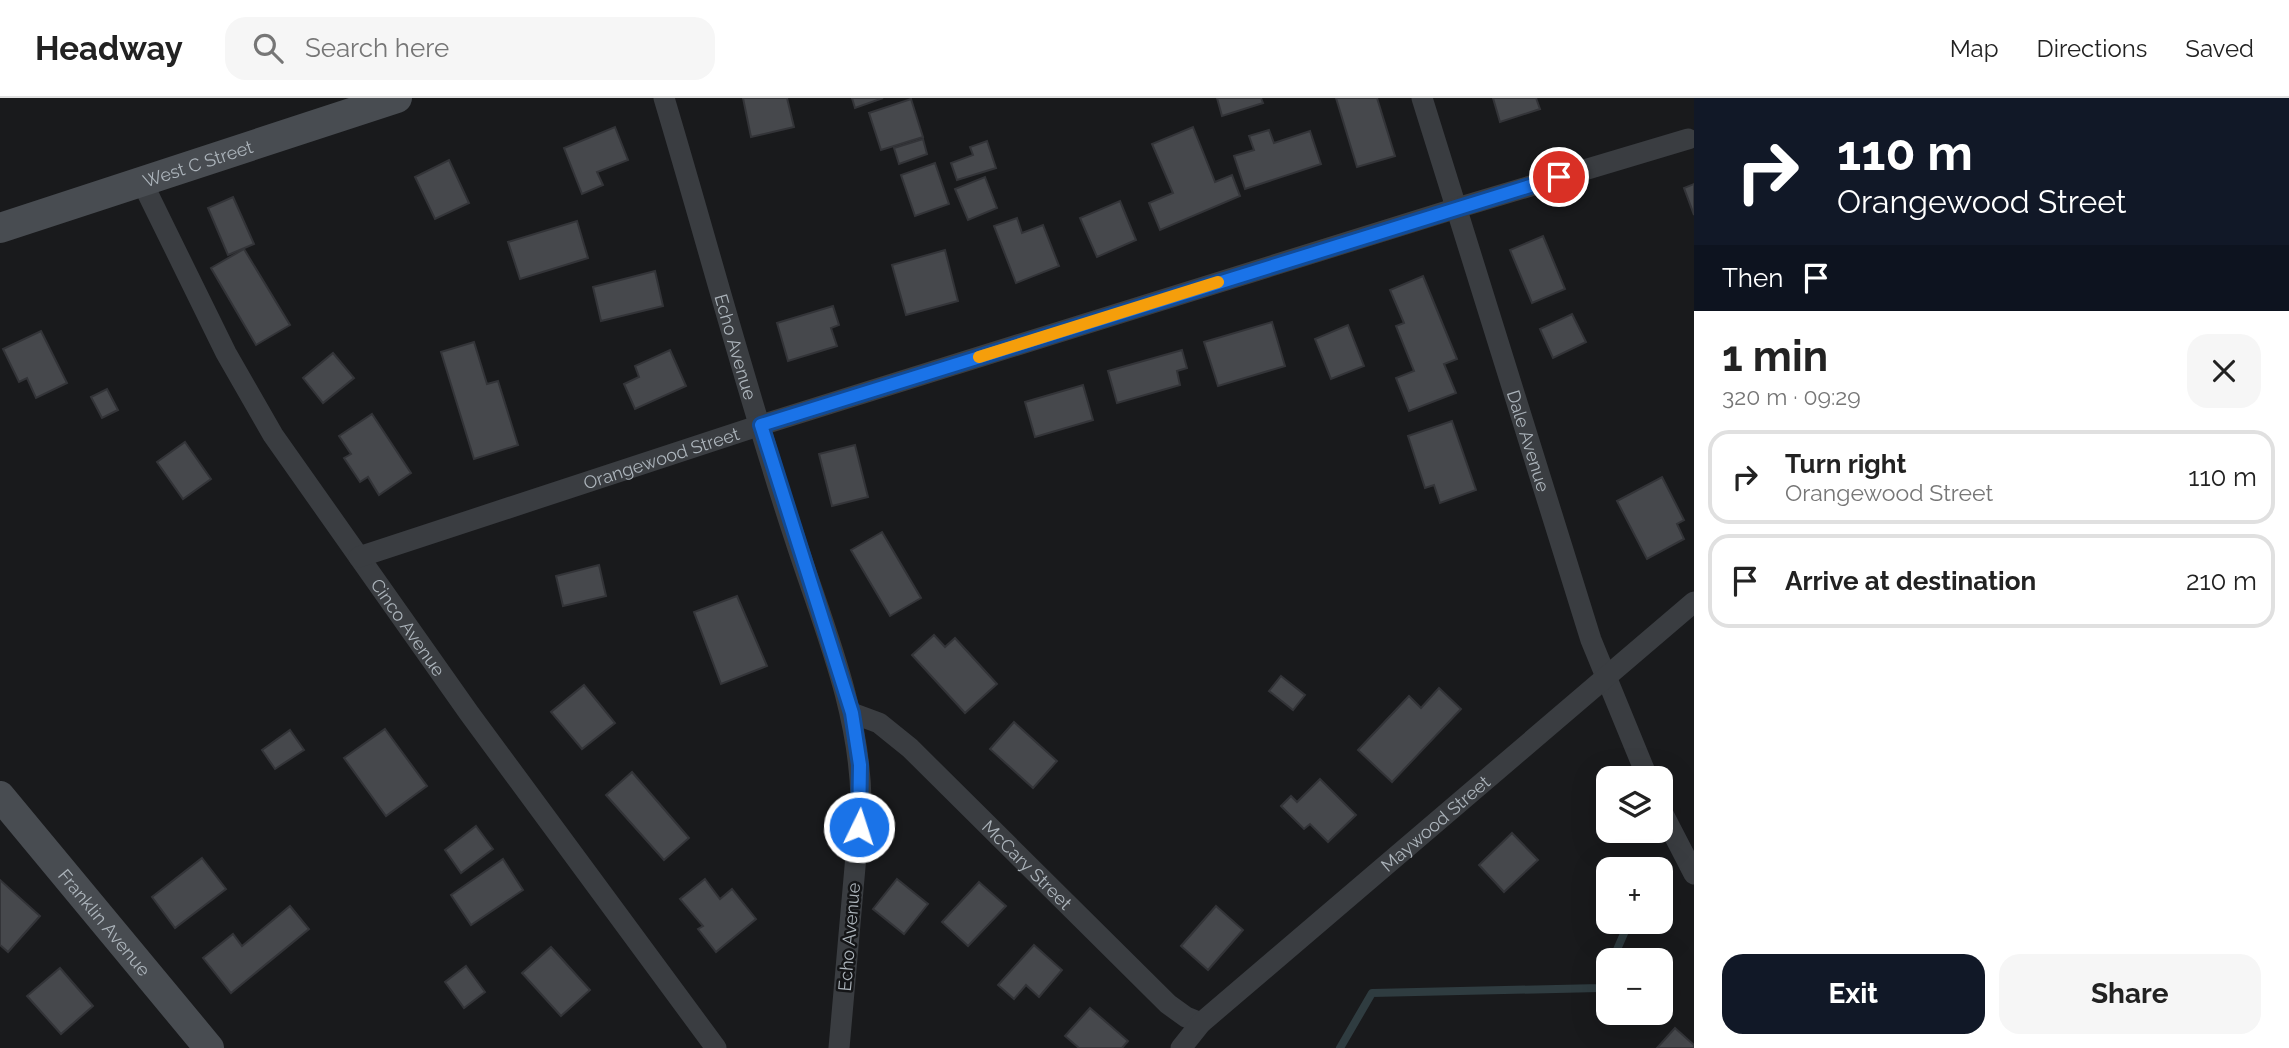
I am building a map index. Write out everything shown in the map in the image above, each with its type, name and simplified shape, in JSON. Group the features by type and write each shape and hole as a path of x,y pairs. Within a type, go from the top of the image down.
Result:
{"main road":[{"name":"West C Street","path":"0,228 397,98"},
{"name":"Franklin Avenue","path":"0,796 209,1048"}],"street":[{"name":"Echo Avenue","path":"664,98 761,425 852,713 860,765 861,799 839,1048"},
{"name":"Dale Avenue","path":"1422,98 1587,627 1643,766"},
{"name":"Orangewood Street","path":"359,557 761,425 1457,208 1688,139"},
{"name":"Cinco Avenue","path":"142,181 226,353 273,435 478,724 716,1048"},
{"name":"Maywood Street","path":"1181,1048 1201,1023 1694,602"},
{"name":"McCary Street","path":"852,713 879,723 910,747 1168,1004 1186,1017 1201,1023"},
{"path":"1673,833 1694,874"}],"building":[{"path":"743,98 787,98 794,127 751,137"},
{"path":"852,98 883,98 855,108"},
{"path":"1217,98 1261,98 1263,103 1222,116"},
{"path":"1336,98 1377,98 1395,156 1357,167"},
{"path":"1493,98 1536,98 1540,109 1500,122"},
{"path":"911,99 923,137 881,150 869,113"},
{"path":"615,127 628,160 597,172 603,185 582,194 564,148"},
{"path":"1193,127 1215,182 1232,175 1240,196 1160,230 1149,203 1173,193 1152,144"},
{"path":"1269,130 1274,143 1310,131 1321,164 1245,189 1234,156 1254,150 1249,136"},
{"path":"923,139 927,154 899,164 894,148"},
{"path":"987,141 996,168 957,180 951,163 973,155 970,147"},
{"path":"449,160 469,203 435,219 415,177"},
{"path":"935,163 949,204 915,216 901,175"},
{"path":"985,177 997,208 968,220 955,189"},
{"path":"1694,184 1694,215 1684,188"},
{"path":"233,197 254,244 228,255 208,208"},
{"path":"1120,201 1136,240 1097,257 1080,218"},
{"path":"1017,218 1022,233 1043,225 1059,266 1016,283 994,226"},
{"path":"577,221 588,258 520,279 508,242"},
{"path":"1543,236 1565,289 1532,303 1510,250"},
{"path":"244,249 290,325 256,345 211,268"},
{"path":"945,250 958,301 906,315 892,265"},
{"path":"655,271 663,306 601,321 593,287"},
{"path":"1423,276 1457,359 1444,364 1456,393 1409,411 1396,378 1414,371 1396,326 1404,323 1390,290"},
{"path":"833,306 839,325 831,328 837,346 788,361 777,323"},
{"path":"1572,314 1586,342 1553,358 1540,329"},
{"path":"1272,322 1285,366 1218,386 1204,342"},
{"path":"1348,325 1364,366 1331,379 1315,339"},
{"path":"41,331 67,383 36,398 27,378 19,382 3,349"},
{"path":"474,342 487,384 498,381 518,445 474,459 441,352"},
{"path":"670,350 686,386 635,409 624,384 639,377 635,366"},
{"path":"1182,350 1187,368 1177,371 1180,385 1117,403 1108,371"},
{"path":"333,353 354,378 323,403 303,378"},
{"path":"1083,385 1093,420 1035,437 1025,402"},
{"path":"107,389 118,410 102,418 91,397"},
{"path":"372,414 411,473 379,495 368,477 360,482 344,458 351,454 339,436"},
{"path":"1452,421 1476,490 1440,503 1434,485 1425,488 1408,436"},
{"path":"185,442 211,479 183,499 157,462"},
{"path":"855,445 868,497 832,506 819,454"},
{"path":"1662,477 1684,520 1677,524 1684,539 1647,559 1617,501"},
{"path":"882,532 921,598 890,616 851,550"},
{"path":"599,565 606,596 563,606 556,576"},
{"path":"737,596 767,666 721,684 694,612"},
{"path":"934,635 945,647 955,638 997,684 965,713 912,655"},
{"path":"1281,676 1305,695 1293,710 1269,691"},
{"path":"584,685 615,723 582,749 551,712"},
{"path":"1439,688 1461,709 1392,782 1358,750 1409,696 1421,708"},
{"path":"1014,722 1057,761 1033,788 990,749"},
{"path":"385,729 427,786 386,816 344,758"},
{"path":"290,730 304,750 275,769 262,750"},
{"path":"632,772 689,838 664,860 606,795"},
{"path":"1320,779 1356,815 1328,842 1310,824 1304,829 1281,806 1291,796 1297,802"},
{"path":"476,826 493,849 461,873 445,850"},
{"path":"1512,833 1538,860 1504,892 1479,865"},
{"path":"202,858 226,889 175,928 152,897"},
{"path":"503,859 523,890 471,925 451,895"},
{"path":"705,879 720,899 732,889 756,919 716,952 698,929 703,926 680,899"},
{"path":"897,879 928,904 904,934 873,909"},
{"path":"0,880 40,916 8,952 0,945"},
{"path":"979,882 1006,906 968,946 942,922"},
{"path":"290,906 309,929 231,993 203,958 233,934 242,946"},
{"path":"1216,906 1243,930 1208,970 1181,946"},
{"path":"1034,945 1062,970 1039,997 1026,985 1014,999 998,985"},
{"path":"551,947 590,990 561,1016 522,973"},
{"path":"466,966 485,992 464,1008 445,982"},
{"path":"60,968 93,1006 61,1034 27,996"},
{"path":"1090,1008 1128,1041 1122,1048 1079,1048 1065,1036"},
{"path":"1675,1028 1694,1045 1694,1048 1657,1048"}],"waterway":[{"path":"1618,948 1624,934"},
{"path":"1340,1048 1372,993 1596,988"}],"slow traffic":[{"path":"979,357 1218,282"}],"route":[{"path":"859,827 860,765 852,713 845,685 794,539 761,425 1559,177"}]}
